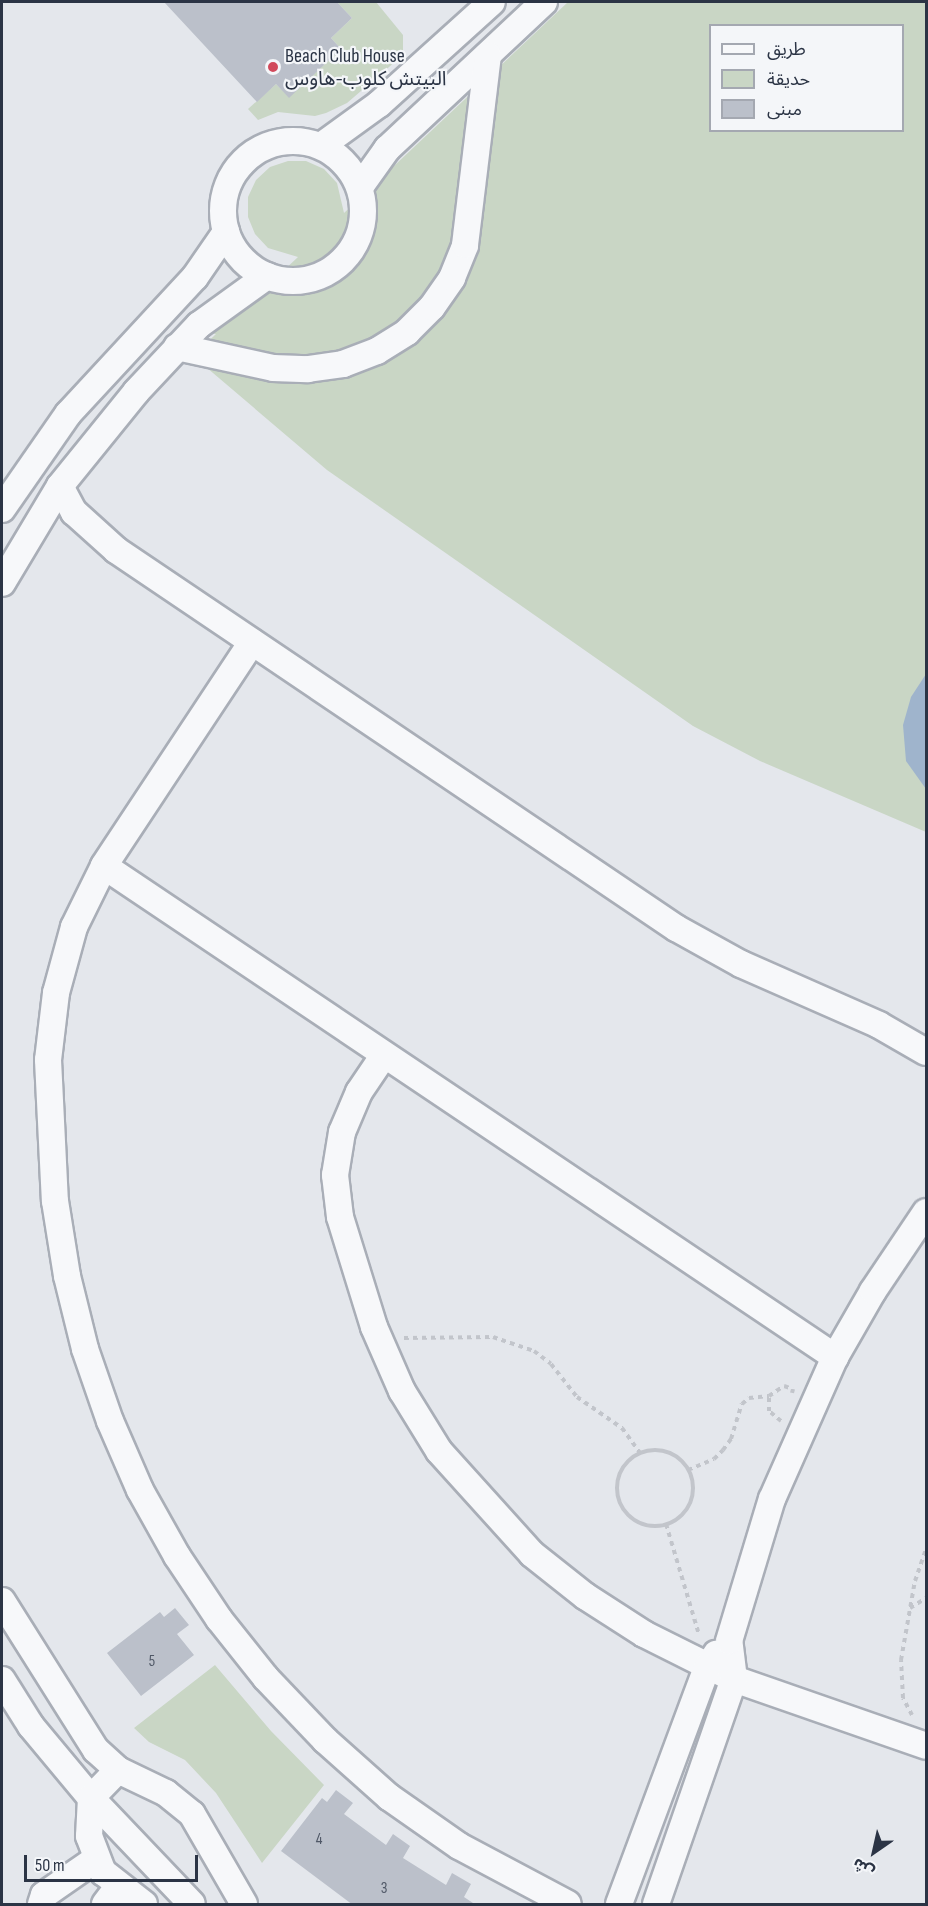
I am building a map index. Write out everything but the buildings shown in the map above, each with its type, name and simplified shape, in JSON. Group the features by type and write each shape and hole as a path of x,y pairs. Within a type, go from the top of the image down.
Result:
{"street":[{"path":"321,146 379,104 492,2"},
{"path":"360,187 387,148 544,2"},
{"path":"177,347 273,368 308,369 366,355 406,332 432,307 452,278 465,245 488,55"},
{"path":"286,141 321,146 338,156 360,187 364,205 358,240 335,268 302,281 267,276 235,250 226,232 224,196 230,180 246,159 269,145 286,141"},
{"path":"2,509 68,414 188,285 226,232"},
{"path":"2,583 60,486 177,347 222,304 267,276"},
{"path":"60,486 74,512 95,534 676,928 741,964 879,1025 927,1052"},
{"path":"252,642 104,866 74,927 56,993 48,1060 51,1137 58,1223 83,1339 110,1421 140,1490 177,1556 219,1619 325,1740 389,1797 459,1846 568,1905"},
{"path":"104,866 835,1357"},
{"path":"384,1054 359,1092 342,1132 335,1175 351,1261 374,1327 402,1391 439,1451 532,1554 585,1596 707,1668 734,1679 925,1740"},
{"path":"656,1905 734,1679 729,1641 788,1421 835,1357 873,1291 927,1212"},
{"path":"2,1601 96,1750 118,1770 166,1793 192,1814 210,1841 222,1872 239,1903"},
{"path":"619,1905 707,1668 729,1641"},
{"path":"2,1680 31,1726 91,1798 129,1843 192,1905"},
{"path":"118,1770 91,1798 89,1836 111,1896 144,1905"},
{"path":"41,1905 44,1896 96,1859"}],"path":[{"path":"374,1327 409,1339 493,1337 534,1351 551,1364 577,1397 622,1428 640,1453"},
{"path":"688,1470 714,1459 723,1450 732,1439 742,1404 749,1398 768,1396 778,1388 791,1387 789,1401"},
{"path":"768,1396 769,1411 788,1421"},
{"path":"651,1450 673,1454 688,1470 692,1481 690,1503 684,1512 666,1524 645,1525 621,1505 619,1475 624,1466 640,1453 651,1450"},
{"path":"666,1524 707,1668"},
{"path":"925,1740 903,1698 901,1660 909,1609 927,1549"},
{"path":"909,1609 927,1598"}],"green space":[{"path":"337,2 376,2 403,35 403,50 396,61 347,103 326,113 315,116 278,112 258,120 248,109 276,84 289,97 341,49 331,38 352,18"},
{"path":"568,2 926,2 926,832 760,761 693,726 327,470 193,356 216,334 206,333 247,305 298,257 268,248 255,234 248,217 248,197 256,180 270,167 288,161 306,161 324,169 337,183 344,213"},
{"path":"215,1665 271,1731 324,1785 262,1863 216,1793 185,1760 149,1742 134,1728"}],"water":[{"path":"926,674 926,789 906,761 903,725 911,697"}],"place":[{"name":"Beach Club House البيتش كلوب-هاوس","path":"273,67"}]}
